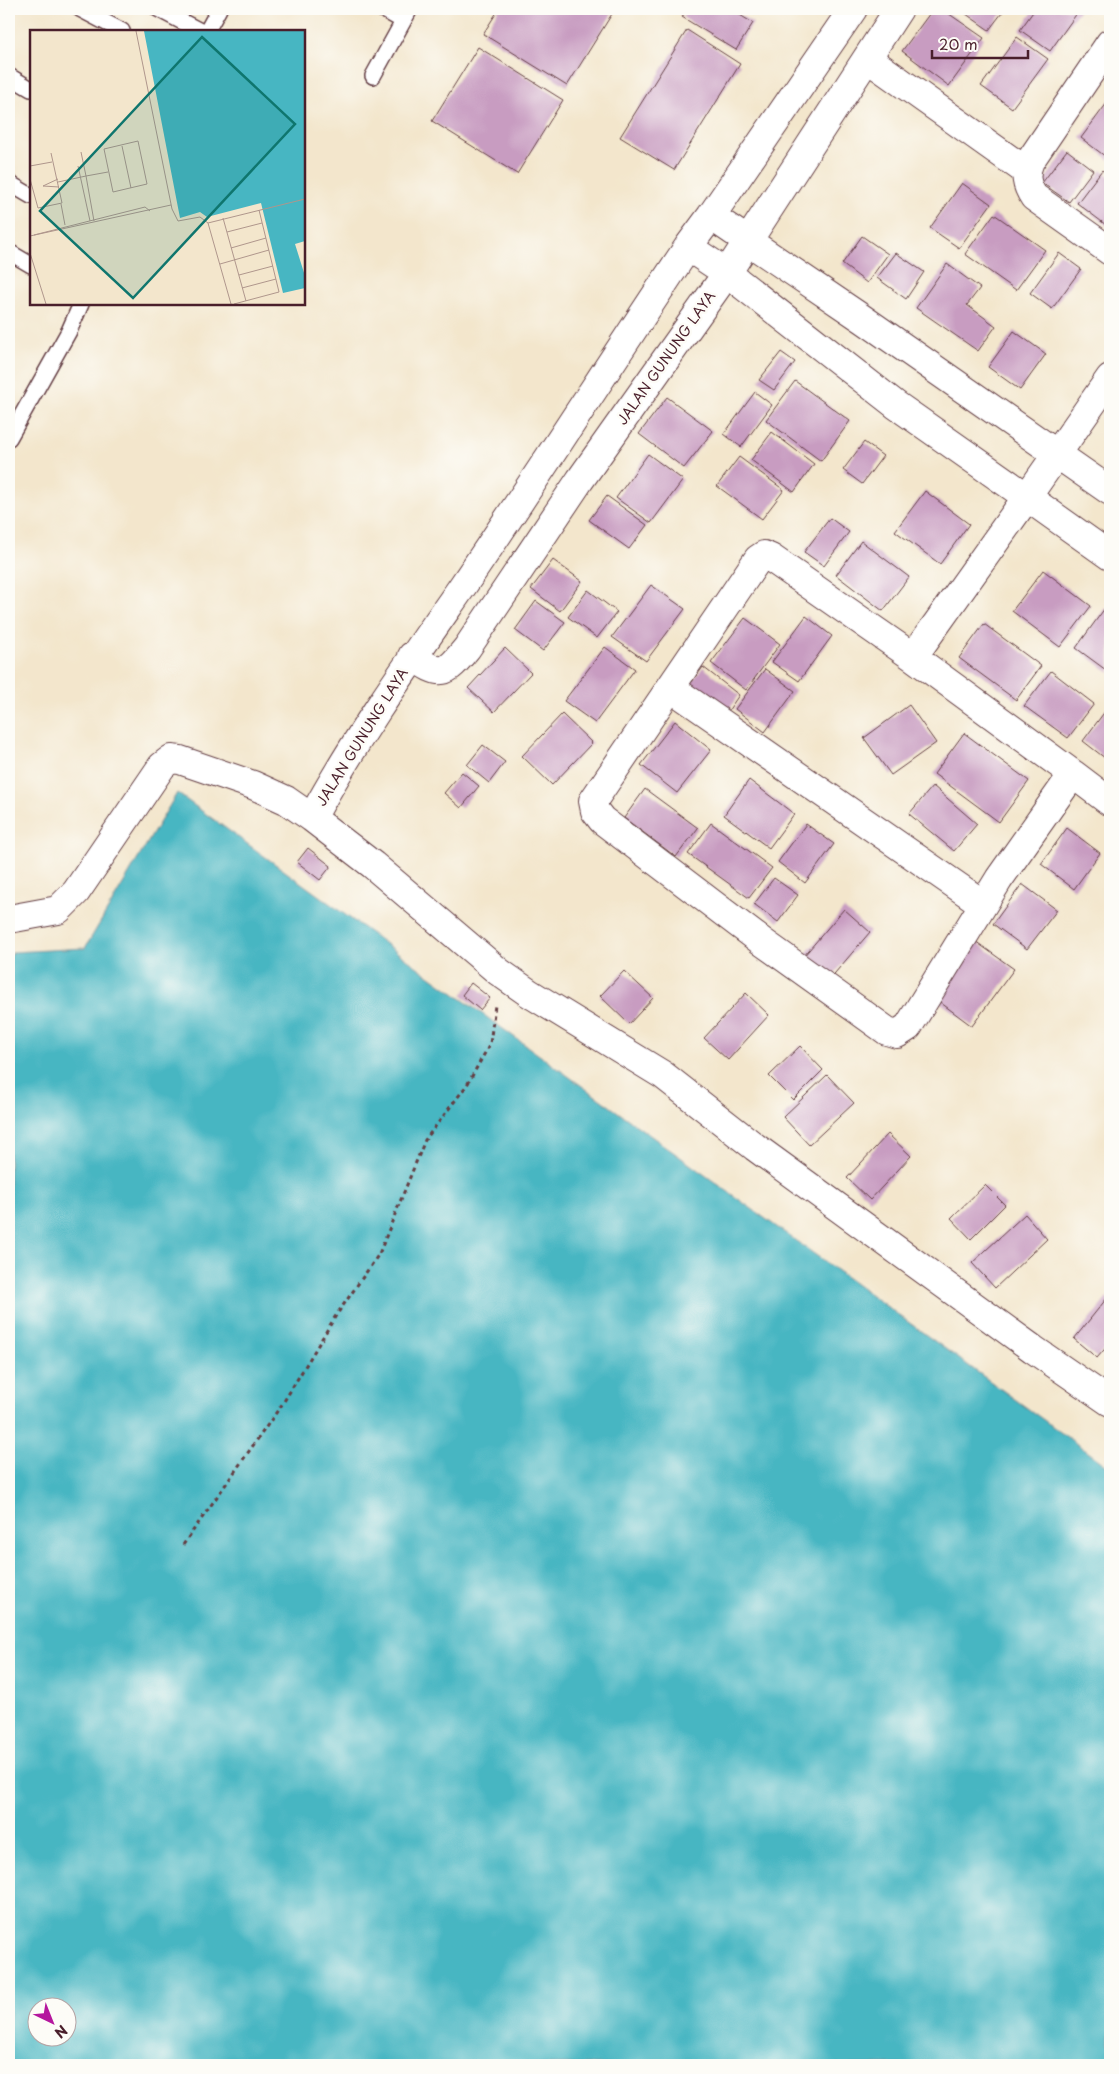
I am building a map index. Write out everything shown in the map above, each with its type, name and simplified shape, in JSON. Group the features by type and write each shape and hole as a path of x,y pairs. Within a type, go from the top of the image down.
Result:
{"street":[{"name":"JALAN GUNUNG LAYA","path":"312,818 335,776 423,663 462,587 708,260 729,229 853,9"},
{"name":"JALAN GUNUNG LAYA","path":"423,663 443,671 450,669 468,648 580,480 708,260 729,229 867,58 899,9"},
{"path":"1110,43 1030,161 1026,171 1029,189 1034,197 1110,251"},
{"path":"867,58 1026,171"},
{"path":"729,229 1058,453 1110,491"},
{"path":"708,260 896,405 1110,556"},
{"path":"913,657 1110,378"},
{"path":"1073,774 984,904 908,1028 896,1034 887,1031 756,937 602,820 595,811 594,801 758,559 764,555 913,657 1073,774 1110,802"},
{"path":"671,688 984,904"},
{"path":"9,920 58,910 76,892 162,766 171,759 180,760 253,785 286,800 312,818 373,865 500,972 529,993 663,1075 763,1152 1033,1349 1110,1402"}],"lane":[{"path":"80,9 120,30"},
{"path":"158,9 198,30"},
{"path":"208,30 219,9"},
{"path":"373,76 406,15 382,9"},
{"path":"9,76 30,88"},
{"path":"9,183 30,195"},
{"path":"9,252 30,264"},
{"path":"9,438 69,331 81,305"}],"path":[{"path":"183,1545 283,1403 331,1324 379,1254 426,1140 466,1085 490,1044 500,972"}],"water":[{"path":"177,793 1110,1468 1110,2065 9,2065 9,959 13,952 85,948"}],"building":[{"path":"499,9 615,9 567,86 483,34"},
{"path":"687,9 730,9 753,23 736,50 682,17"},
{"path":"933,9 942,9 984,38 949,86 902,51"},
{"path":"959,9 1005,9 989,30"},
{"path":"1035,9 1080,9 1050,51 1020,30"},
{"path":"687,30 740,64 674,170 620,137"},
{"path":"1017,37 1048,59 1012,108 981,86"},
{"path":"478,47 563,100 517,174 432,121"},
{"path":"1110,99 1110,160 1081,138"},
{"path":"1067,150 1093,170 1069,202 1042,183"},
{"path":"1102,170 1110,177 1110,228 1077,203"},
{"path":"962,183 991,204 959,248 930,228"},
{"path":"994,214 1045,250 1016,290 965,254"},
{"path":"862,236 888,254 867,283 842,264"},
{"path":"896,253 924,272 906,299 877,278"},
{"path":"1059,253 1081,269 1052,309 1030,293"},
{"path":"947,264 980,288 967,305 996,326 978,351 916,308"},
{"path":"1014,331 1046,354 1020,390 988,367"},
{"path":"781,352 795,362 774,390 759,380"},
{"path":"795,381 850,421 821,461 766,420"},
{"path":"755,392 772,405 741,447 724,434"},
{"path":"667,397 713,431 684,468 639,434"},
{"path":"772,432 814,464 794,492 751,460"},
{"path":"864,442 883,456 862,484 843,470"},
{"path":"648,454 683,480 651,523 616,498"},
{"path":"739,457 784,490 762,519 717,486"},
{"path":"925,491 969,524 940,564 895,531"},
{"path":"607,496 647,525 629,549 589,520"},
{"path":"830,518 849,532 824,566 804,552"},
{"path":"861,541 909,577 883,611 836,575"},
{"path":"553,560 582,581 560,611 531,589"},
{"path":"1043,570 1091,606 1060,647 1012,611"},
{"path":"651,585 685,609 646,661 612,637"},
{"path":"588,590 617,612 597,638 568,617"},
{"path":"536,601 565,622 543,651 515,630"},
{"path":"1105,608 1110,612 1110,673 1076,648"},
{"path":"806,616 832,636 799,681 772,662"},
{"path":"745,618 780,644 746,690 711,663"},
{"path":"984,624 1041,666 1016,700 959,658"},
{"path":"605,647 635,669 595,723 564,701"},
{"path":"505,648 531,673 494,712 468,688"},
{"path":"703,667 739,695 726,714 689,686"},
{"path":"765,669 795,691 765,732 735,709"},
{"path":"1051,671 1094,704 1068,738 1024,706"},
{"path":"909,705 936,743 891,775 864,738"},
{"path":"1106,710 1110,713 1110,762 1083,741"},
{"path":"562,714 592,743 552,785 522,756"},
{"path":"675,721 711,750 677,793 641,765"},
{"path":"964,733 1029,781 999,822 934,774"},
{"path":"483,745 505,762 489,783 467,765"},
{"path":"462,772 479,786 461,808 444,793"},
{"path":"749,780 794,814 769,848 724,815"},
{"path":"933,786 977,824 954,851 909,814"},
{"path":"645,789 698,828 676,857 624,818"},
{"path":"711,823 772,868 749,898 688,854"},
{"path":"806,824 834,844 805,883 778,862"},
{"path":"1067,828 1100,853 1074,889 1041,864"},
{"path":"308,848 331,866 320,880 297,862"},
{"path":"774,878 798,895 778,922 754,904"},
{"path":"1022,884 1057,910 1027,949 993,924"},
{"path":"844,909 870,932 829,980 803,957"},
{"path":"975,941 1014,969 972,1026 933,997"},
{"path":"624,971 653,998 629,1024 600,996"},
{"path":"471,983 490,998 480,1010 462,995"},
{"path":"746,993 769,1015 728,1060 704,1038"},
{"path":"800,1046 823,1070 793,1100 769,1076"},
{"path":"827,1075 854,1103 809,1145 783,1117"},
{"path":"888,1134 911,1156 870,1200 847,1178"},
{"path":"985,1185 1005,1205 971,1239 951,1218"},
{"path":"1025,1214 1047,1239 995,1288 972,1263"},
{"path":"1107,1298 1110,1301 1110,1343 1097,1358 1074,1339"}]}
